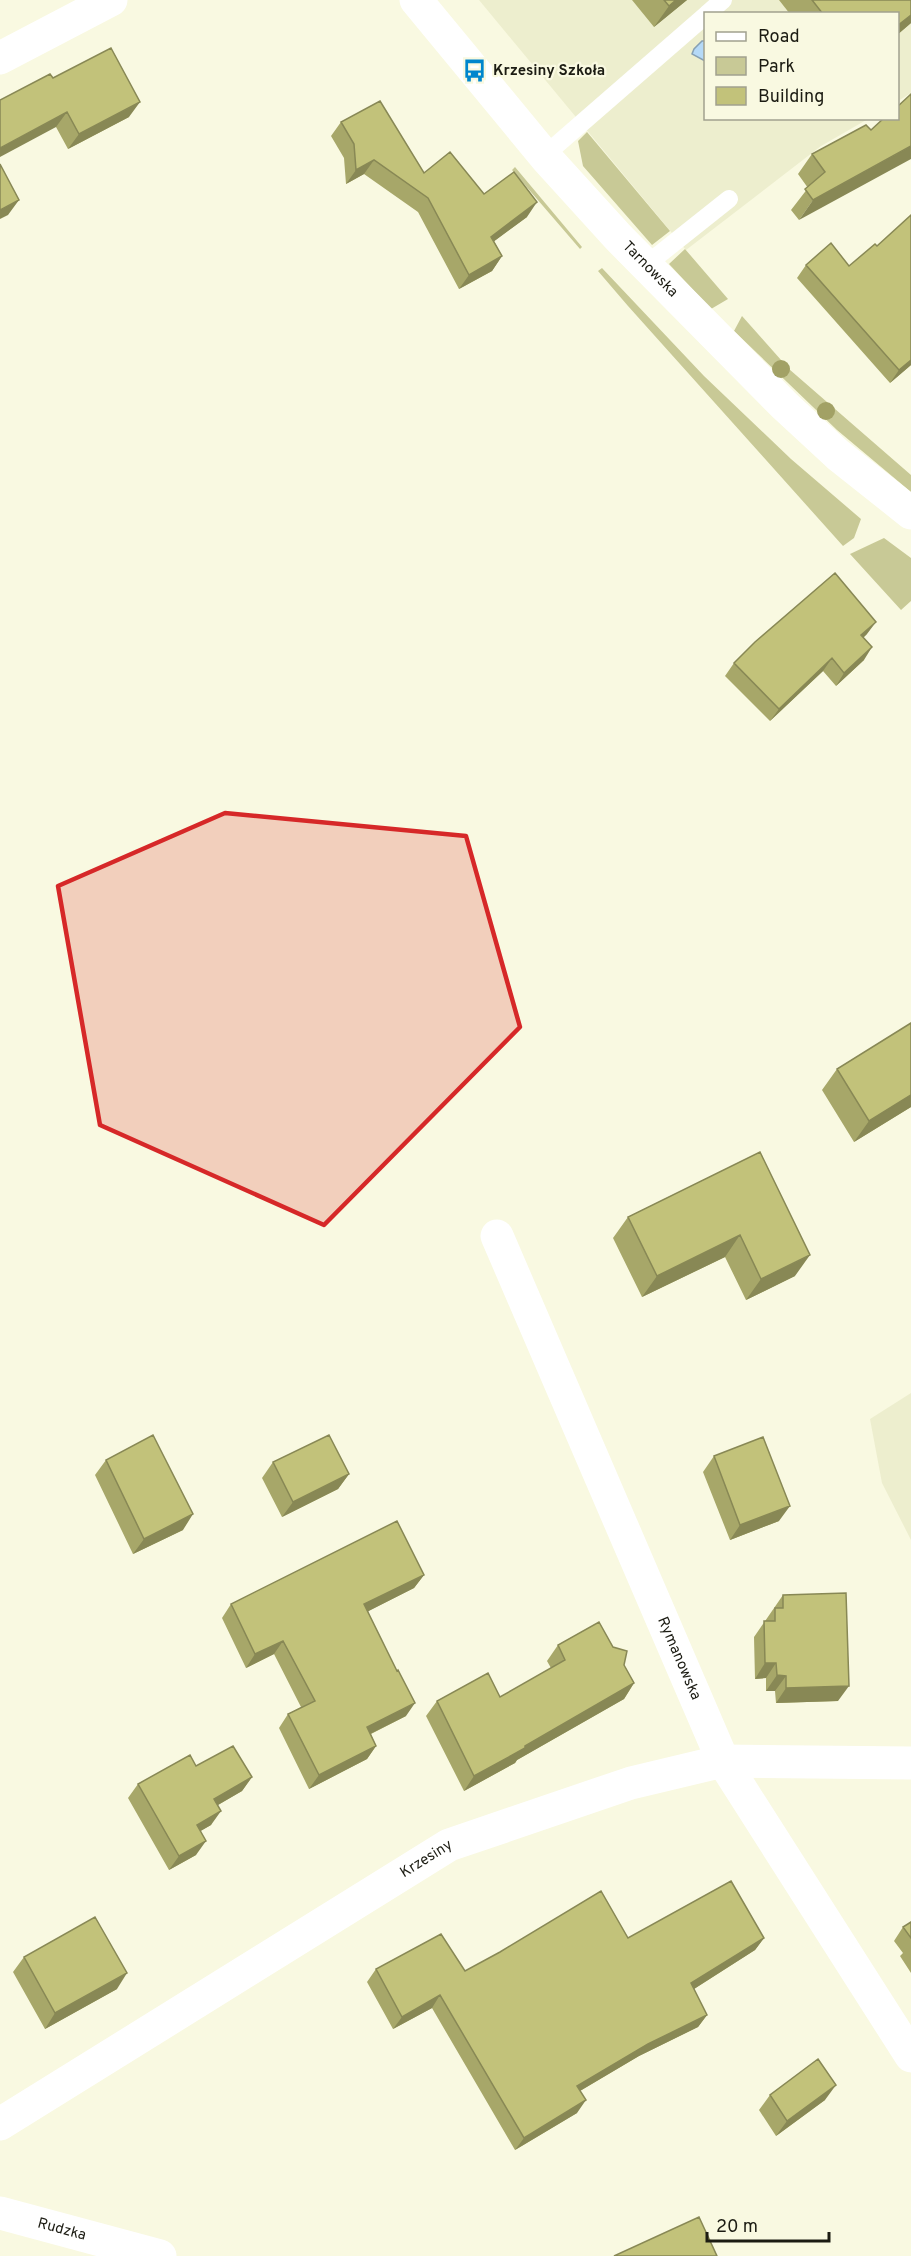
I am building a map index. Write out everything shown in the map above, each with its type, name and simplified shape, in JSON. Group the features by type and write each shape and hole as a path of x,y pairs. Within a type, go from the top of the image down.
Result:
{"street":[{"path":"0,58 111,0"},
{"name":"Tarnowska","path":"416,0 545,155 618,237 785,406 838,455 911,513"},
{"name":"Rymanowska","path":"497,1236 723,1761 911,2056"},
{"name":"Krzesiny","path":"0,2124 449,1845 631,1783 723,1761 911,1763"},
{"name":"Rudzka","path":"0,2213 160,2256"}],"lane":[{"path":"708,12 723,0"},
{"path":"545,155 704,16"},
{"path":"646,265 729,199"}],"highlighted area":[{"path":"225,813 466,836 520,1027 324,1225 100,1125 58,886"}],"shaded area":[{"path":"479,0 911,0 911,93 899,100 899,12 704,12 704,120 866,120 821,146 686,250"},
{"path":"911,1393 911,1540 882,1483 870,1419"}],"green space":[{"path":"587,132 670,231 652,245 583,166 578,141"},
{"path":"515,167 582,247 580,249 512,170"},
{"path":"685,249 728,299 711,309 669,264"},
{"path":"602,268 704,376 791,459 861,519 854,538 843,546 628,306 598,271"},
{"path":"742,316 789,369 911,475 911,492 837,430 734,331"},
{"path":"884,538 911,558 911,601 901,610 850,554"}],"water":[{"path":"704,41 704,60 692,54 694,49"}],"building":[{"path":"664,0 676,0 669,6"},
{"path":"812,0 911,0 911,15 899,24 899,12 821,12"},
{"path":"111,48 140,102 79,134 67,112 0,148 0,100 50,74 53,78"},
{"path":"911,94 911,146 813,200 805,189 825,172 812,154 866,125 871,130 882,120 899,120 899,105"},
{"path":"380,101 424,173 450,152 484,194 514,172 537,202 491,237 502,256 469,275 428,198 374,160 356,170 354,144 341,122"},
{"path":"0,164 19,200 0,210"},
{"path":"911,215 911,360 899,370 806,265 831,243 849,266 875,244 877,246"},
{"path":"835,573 876,622 861,635 872,647 844,673 832,658 779,709 734,663"},
{"path":"911,1023 911,1095 869,1121 837,1069"},
{"path":"760,1152 810,1255 761,1279 740,1235 657,1276 628,1217"},
{"path":"153,1435 193,1514 144,1539 106,1460"},
{"path":"329,1435 349,1474 293,1502 273,1462"},
{"path":"763,1437 790,1506 740,1525 714,1456"},
{"path":"397,1521 424,1575 364,1604 415,1703 367,1727 376,1746 319,1775 288,1714 315,1701 283,1641 255,1654 231,1604"},
{"path":"846,1593 849,1686 786,1688 786,1676 777,1675 776,1663 765,1663 764,1621 775,1621 775,1608 783,1608 783,1595"},
{"path":"599,1622 613,1647 627,1651 624,1665 634,1683 474,1776 437,1701 488,1673 500,1697 565,1660 558,1645"},
{"path":"233,1746 252,1777 214,1799 221,1811 197,1825 206,1841 179,1856 138,1784 190,1755 196,1766"},
{"path":"731,1881 764,1938 691,1983 707,2015 648,2044 577,2086 586,2100 524,2138 440,1995 402,2017 376,1969 441,1934 465,1971 601,1891 628,1938"},
{"path":"95,1917 127,1973 55,2013 24,1957"},
{"path":"911,1922 911,1938 903,1927"},
{"path":"818,2059 836,2085 787,2121 770,2095"},
{"path":"699,2217 717,2256 614,2256"}],"place":[{"name":"Krzesiny Szkoła","path":"475,71"}]}
